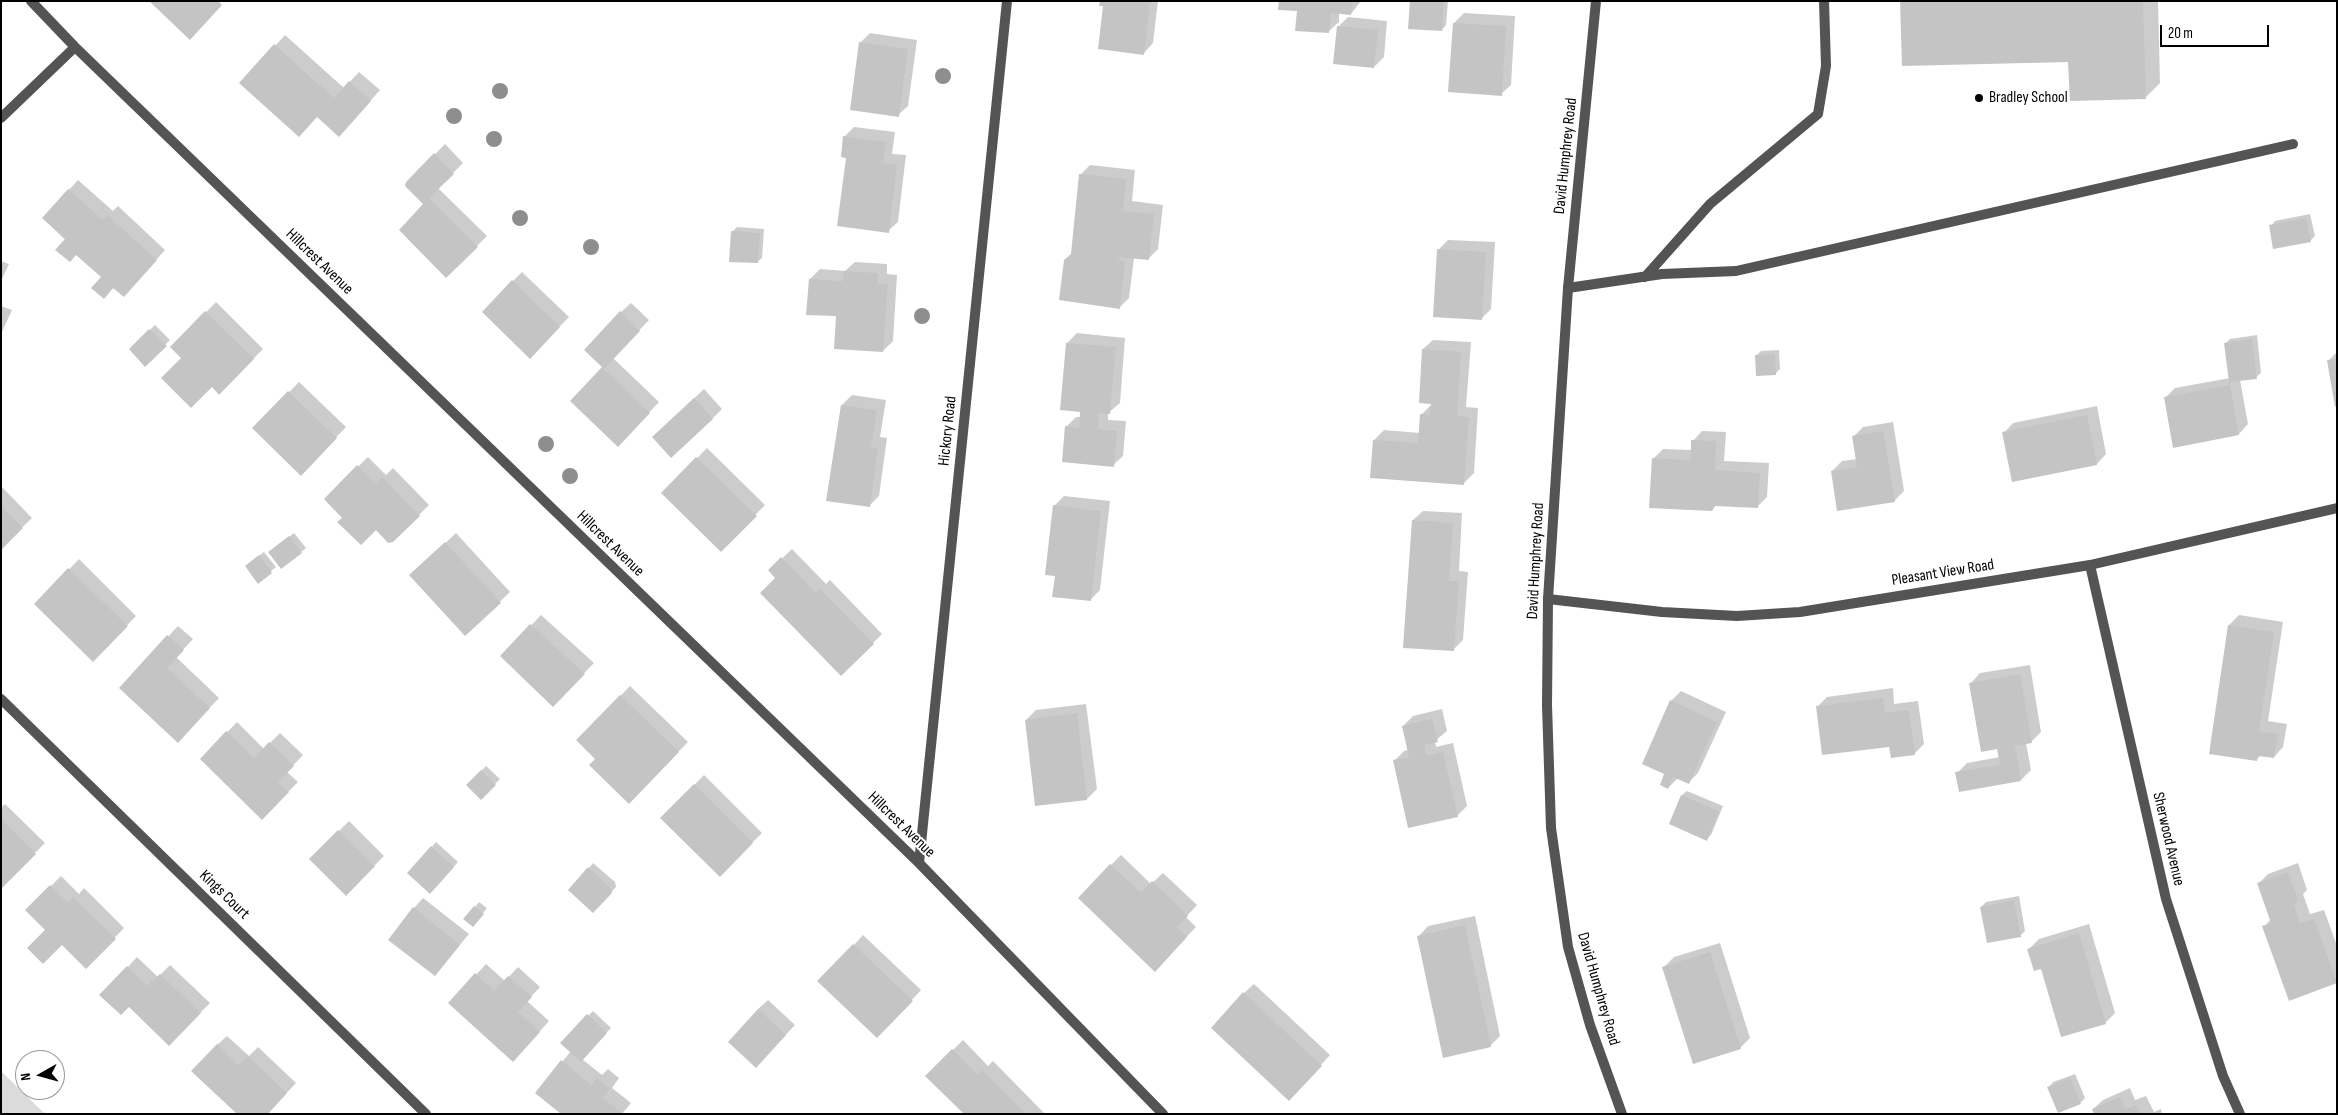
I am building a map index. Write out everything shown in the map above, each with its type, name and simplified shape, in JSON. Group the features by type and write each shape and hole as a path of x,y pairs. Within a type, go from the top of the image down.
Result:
{"street":[{"name":"Hillcrest Avenue","path":"31,1 75,47 919,863 1162,1114"},
{"name":"Hickory Road","path":"919,863 1007,1"},
{"name":"David Humphrey Road","path":"1596,1 1568,288 1548,599 1547,714 1551,828 1568,947 1590,1025 1622,1114"},
{"path":"1644,277 1710,204 1818,114 1826,66 1824,1"},
{"path":"1,118 75,47"},
{"path":"1568,288 1644,277 1736,271 2292,144"},
{"name":"Pleasant View Road","path":"1548,599 1662,612 1737,616 1800,612 2090,565 2337,508"},
{"name":"Sherwood Avenue","path":"2090,565 2166,899 2223,1076 2240,1114"},
{"name":"Kings Court","path":"1,699 426,1114"}],"shaded area":[{"path":"1,1071 15,1085 15,1100 31,1100 45,1114 1,1114"}],"building":[{"path":"149,1 218,1 222,5 190,40"},
{"path":"1100,1 1150,1 1144,55 1098,49 1103,6 1099,6"},
{"path":"1279,1 1352,1 1351,15 1331,13 1329,33 1295,31 1297,11 1278,10"},
{"path":"1410,1 1444,1 1442,31 1408,29"},
{"path":"1900,1 2143,1 2146,99 2070,101 2068,62 1902,66"},
{"path":"1453,23 1506,26 1502,96 1448,92"},
{"path":"1337,26 1378,30 1374,68 1333,64"},
{"path":"859,42 908,49 899,117 850,110"},
{"path":"274,44 334,98 349,81 371,101 339,137 317,117 299,137 239,83"},
{"path":"843,136 886,142 883,163 897,164 889,233 837,226 846,158 841,157"},
{"path":"434,153 454,174 429,198 478,247 446,278 399,230 423,204 405,186 406,182"},
{"path":"1079,174 1126,179 1123,211 1154,214 1149,260 1117,257 1125,263 1120,309 1059,300 1064,260 1071,254"},
{"path":"68,189 103,220 107,215 157,260 124,297 113,288 104,299 91,288 101,277 76,255 70,262 55,250 65,239 42,218"},
{"path":"2306,218 2311,242 2273,249 2269,225"},
{"path":"731,231 760,233 758,263 729,262"},
{"path":"1437,249 1486,252 1482,320 1433,317"},
{"path":"844,271 878,273 877,284 888,284 883,352 834,349 836,316 806,315 809,279 843,281"},
{"path":"512,280 560,327 530,359 482,312"},
{"path":"205,311 254,359 219,395 212,387 191,408 161,378 181,358 170,347"},
{"path":"620,311 640,331 604,369 650,413 618,447 570,401 602,367 584,350"},
{"path":"149,329 167,346 145,367 129,349"},
{"path":"2252,339 2257,379 2229,382 2224,343"},
{"path":"1066,343 1116,347 1110,414 1099,413 1098,429 1117,431 1114,467 1062,462 1065,426 1079,428 1080,412 1060,410"},
{"path":"1422,349 1461,352 1457,416 1469,417 1464,485 1370,478 1373,440 1418,443 1420,414 1430,415 1431,404 1419,403"},
{"path":"1775,354 1776,375 1756,376 1755,355"},
{"path":"2337,359 2337,406 2335,407 2327,360"},
{"path":"2230,385 2239,435 2173,448 2164,397"},
{"path":"288,391 337,438 301,476 252,428"},
{"path":"694,398 713,419 671,458 652,437"},
{"path":"841,405 877,410 871,447 878,448 870,507 826,501"},
{"path":"2087,415 2097,465 2012,482 2002,432"},
{"path":"1883,431 1895,502 1837,511 1831,471 1857,467 1852,436"},
{"path":"1691,440 1716,441 1715,470 1760,473 1758,508 1715,506 1712,511 1649,508 1652,458 1691,460"},
{"path":"696,457 757,516 721,552 661,493"},
{"path":"357,465 375,484 382,477 420,516 393,542 388,543 376,530 361,545 337,522 342,518 324,499"},
{"path":"1053,505 1101,511 1091,601 1052,597 1055,576 1045,575"},
{"path":"1,506 23,528 1,550"},
{"path":"1412,520 1453,523 1449,581 1459,581 1454,651 1403,648"},
{"path":"289,536 302,553 281,569 268,552"},
{"path":"445,542 501,603 465,636 409,575"},
{"path":"259,555 272,573 258,584 245,566"},
{"path":"781,557 816,593 819,588 874,644 841,676 760,593 775,578 768,570"},
{"path":"68,568 128,626 93,662 34,604"},
{"path":"530,624 585,674 553,707 500,656"},
{"path":"2228,625 2274,632 2259,731 2278,734 2274,758 2258,756 2257,761 2209,754"},
{"path":"167,635 184,650 167,668 210,708 178,743 119,688"},
{"path":"2020,674 2032,743 2015,746 2021,781 1959,792 1955,772 2000,765 1997,749 1981,752 1969,683"},
{"path":"620,695 679,752 629,804 589,765 595,759 576,740"},
{"path":"1883,698 1885,713 1909,710 1915,755 1891,758 1889,747 1822,755 1816,706"},
{"path":"1670,700 1717,722 1689,784 1673,777 1668,789 1660,785 1664,774 1642,764"},
{"path":"1077,713 1087,800 1035,806 1025,720"},
{"path":"1432,719 1438,742 1424,745 1427,756 1443,752 1458,817 1408,828 1393,760 1409,757 1402,726"},
{"path":"226,731 254,758 269,742 294,766 278,782 289,792 262,820 200,759"},
{"path":"481,770 496,785 481,800 466,785"},
{"path":"694,784 753,843 720,877 660,818"},
{"path":"1681,795 1719,811 1707,841 1669,824"},
{"path":"1,819 36,854 1,889"},
{"path":"338,830 375,866 346,896 309,859"},
{"path":"431,846 454,867 430,894 407,873"},
{"path":"1110,864 1141,893 1152,881 1188,916 1177,927 1187,937 1155,972 1078,898"},
{"path":"588,867 610,887 612,893 593,913 568,890"},
{"path":"2288,872 2298,900 2294,905 2300,923 2314,919 2337,983 2289,1001 2262,926 2271,923 2257,883"},
{"path":"50,885 68,903 73,897 116,939 86,969 62,945 43,964 27,948 45,930 25,910"},
{"path":"2014,900 2021,937 1987,943 1980,907"},
{"path":"474,906 484,914 473,927 463,919"},
{"path":"413,907 460,945 435,976 388,940"},
{"path":"1465,925 1491,1047 1443,1058 1417,936"},
{"path":"2079,933 2106,1024 2061,1037 2041,969 2034,971 2027,949"},
{"path":"853,944 913,1001 877,1038 817,981"},
{"path":"1710,952 1741,1049 1693,1064 1662,967"},
{"path":"127,966 147,986 160,974 201,1013 169,1046 129,1007 121,1015 99,995"},
{"path":"475,973 494,991 508,976 532,997 518,1012 540,1032 513,1062 448,1003"},
{"path":"1243,992 1322,1066 1289,1101 1211,1028"},
{"path":"758,1009 786,1035 756,1068 728,1042"},
{"path":"587,1014 607,1033 581,1062 560,1043"},
{"path":"217,1044 238,1065 248,1056 287,1093 268,1114 237,1114 191,1071"},
{"path":"952,1049 978,1075 982,1070 1026,1114 964,1114 925,1076"},
{"path":"561,1060 592,1085 597,1078 610,1088 603,1098 623,1114 561,1114 535,1093"},
{"path":"2070,1078 2081,1104 2058,1113 2047,1087"},
{"path":"2120,1097 2125,1109 2136,1105 2140,1114 2094,1114 2092,1109"}],"place":[{"name":"Bradley School","path":"1979,98"}]}
